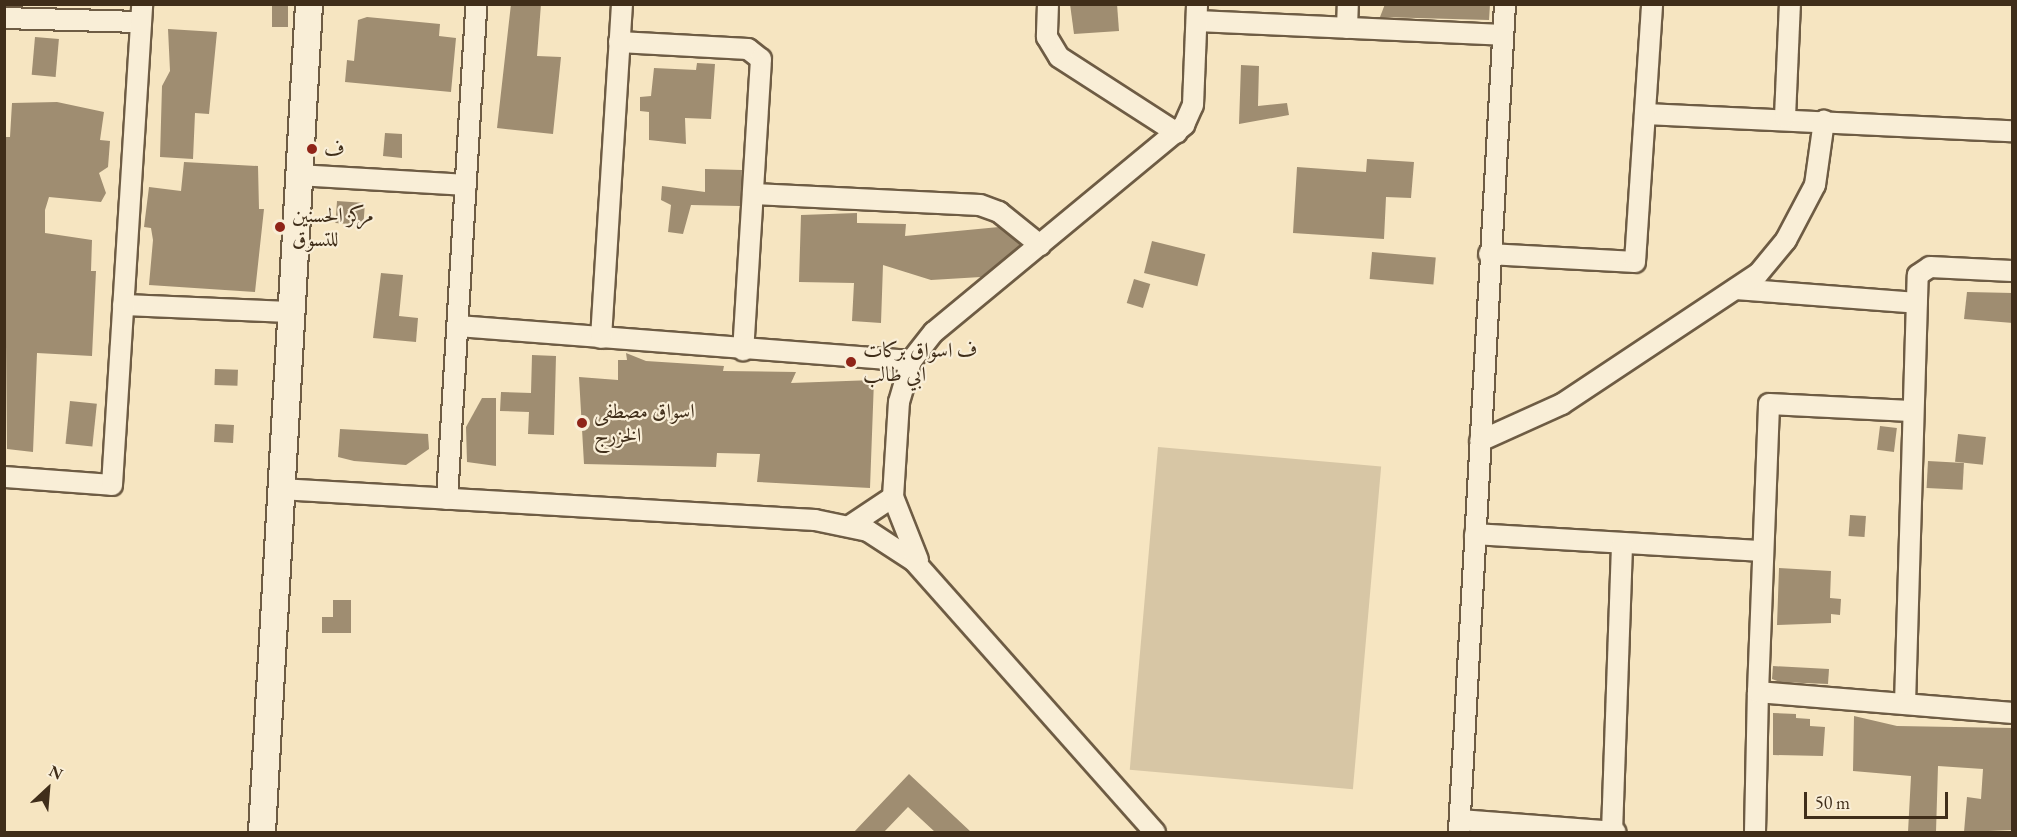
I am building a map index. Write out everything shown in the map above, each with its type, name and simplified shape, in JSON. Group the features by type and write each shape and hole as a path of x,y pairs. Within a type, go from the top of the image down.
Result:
{"street":[{"path":"262,832 309,4"},
{"path":"447,499 476,4"},
{"path":"601,338 622,4"},
{"path":"1048,4 1047,37 1059,57 1177,133"},
{"path":"1347,28 1348,4"},
{"path":"1505,4 1489,254 1459,826 1614,832 1622,543"},
{"path":"1489,254 1635,262 1652,4"},
{"path":"1785,117 1790,4"},
{"path":"4,18 141,13 112,485 4,477"},
{"path":"926,575 893,497 899,402 911,361 934,332 1177,133 1192,105 1197,13 1347,28 1503,35"},
{"path":"619,42 743,48 758,54 763,70 743,350"},
{"path":"1645,114 1785,117 2013,131"},
{"path":"1480,441 1562,404 1758,274 1786,240 1815,185 1824,121"},
{"path":"299,175 466,185"},
{"path":"754,194 980,205 1041,245"},
{"path":"1905,704 1911,411 1918,275 1925,268 2013,271"},
{"path":"1736,289 1916,303"},
{"path":"123,305 291,312"},
{"path":"458,326 743,350 911,361"},
{"path":"1755,832 1761,551 1769,404 1911,411"},
{"path":"280,489 851,525 900,549 926,575 1155,832"},
{"path":"851,525 893,497"},
{"path":"1475,534 1761,551"},
{"path":"1758,692 2013,712"}],"shaded area":[{"path":"1158,447 1381,467 1353,789 1130,770"}],"building":[{"path":"272,4 288,4 288,27 272,27"},
{"path":"511,4 541,4 537,56 561,57 553,134 497,128"},
{"path":"1070,4 1117,4 1119,31 1074,34"},
{"path":"1385,4 1490,4 1489,20 1380,17"},
{"path":"367,17 440,24 439,36 456,38 451,92 345,82 347,60 354,61 358,20"},
{"path":"168,29 217,32 209,114 195,113 193,159 160,157 162,86 170,71"},
{"path":"35,37 59,39 56,77 32,75"},
{"path":"697,63 715,64 711,119 685,118 686,144 649,140 649,112 640,111 640,97 651,96 654,68 696,70"},
{"path":"1241,65 1259,66 1258,106 1287,103 1289,115 1239,124"},
{"path":"57,102 104,112 100,140 110,141 108,167 99,173 106,193 101,202 49,197 45,210 45,233 92,240 91,271 96,271 92,356 37,353 33,452 7,449 4,137 10,137 12,103"},
{"path":"385,133 402,134 402,158 383,156"},
{"path":"1367,159 1414,162 1411,198 1386,197 1384,239 1293,233 1297,167 1366,172"},
{"path":"184,162 258,166 259,209 264,209 255,292 149,285 153,240 151,228 144,227 149,187 181,191"},
{"path":"705,169 742,170 740,206 691,205 683,234 668,232 671,205 661,200 662,186 705,192"},
{"path":"337,201 365,203 363,225 335,223"},
{"path":"857,213 857,223 906,224 905,236 999,227 1021,245 981,277 931,280 883,265 881,323 852,321 854,283 799,282 801,215"},
{"path":"1152,241 1205,254 1197,286 1144,273"},
{"path":"1372,252 1436,258 1433,284 1370,279"},
{"path":"381,273 403,275 399,316 418,318 416,342 373,338"},
{"path":"1134,279 1150,284 1143,308 1127,303"},
{"path":"1967,292 2013,293 2013,323 1964,319"},
{"path":"626,353 646,361 724,366 723,371 796,372 791,383 874,380 870,488 757,482 760,454 717,453 716,467 584,464 579,377 618,380 618,360 627,360"},
{"path":"532,355 556,356 554,435 528,434 529,412 500,411 501,392 531,393"},
{"path":"215,369 238,370 237,386 214,385"},
{"path":"482,398 496,398 496,466 467,462 466,427"},
{"path":"70,401 97,404 92,447 66,444"},
{"path":"215,424 234,425 233,443 214,442"},
{"path":"1880,426 1897,428 1894,452 1877,450"},
{"path":"340,429 428,434 429,449 406,465 354,461 338,457"},
{"path":"1958,434 1986,437 1983,465 1955,462"},
{"path":"1928,461 1964,463 1963,490 1927,488"},
{"path":"1850,515 1866,516 1864,537 1849,536"},
{"path":"1779,568 1831,571 1830,598 1841,599 1840,615 1831,614 1831,623 1777,625"},
{"path":"333,600 351,600 351,633 322,633 322,617 333,617"},
{"path":"1773,666 1829,669 1828,684 1780,682 1772,679"},
{"path":"1773,713 1796,714 1796,718 1810,719 1810,726 1825,727 1823,756 1773,755"},
{"path":"1854,716 1897,726 2013,728 2013,830 1964,832 1967,797 1981,799 1983,769 1938,766 1936,832 1908,832 1911,776 1853,771"},
{"path":"909,774 971,832 935,832 908,807 884,832 854,832"}],"place":[{"name":"ف","path":"312,149"},
{"name":"مركز الحسنين للتسوق","path":"280,227"},
{"name":"ف اسواق بركات ابي طالب","path":"851,362"},
{"name":"اسواق مصطفى الخزرج","path":"582,423"}]}
